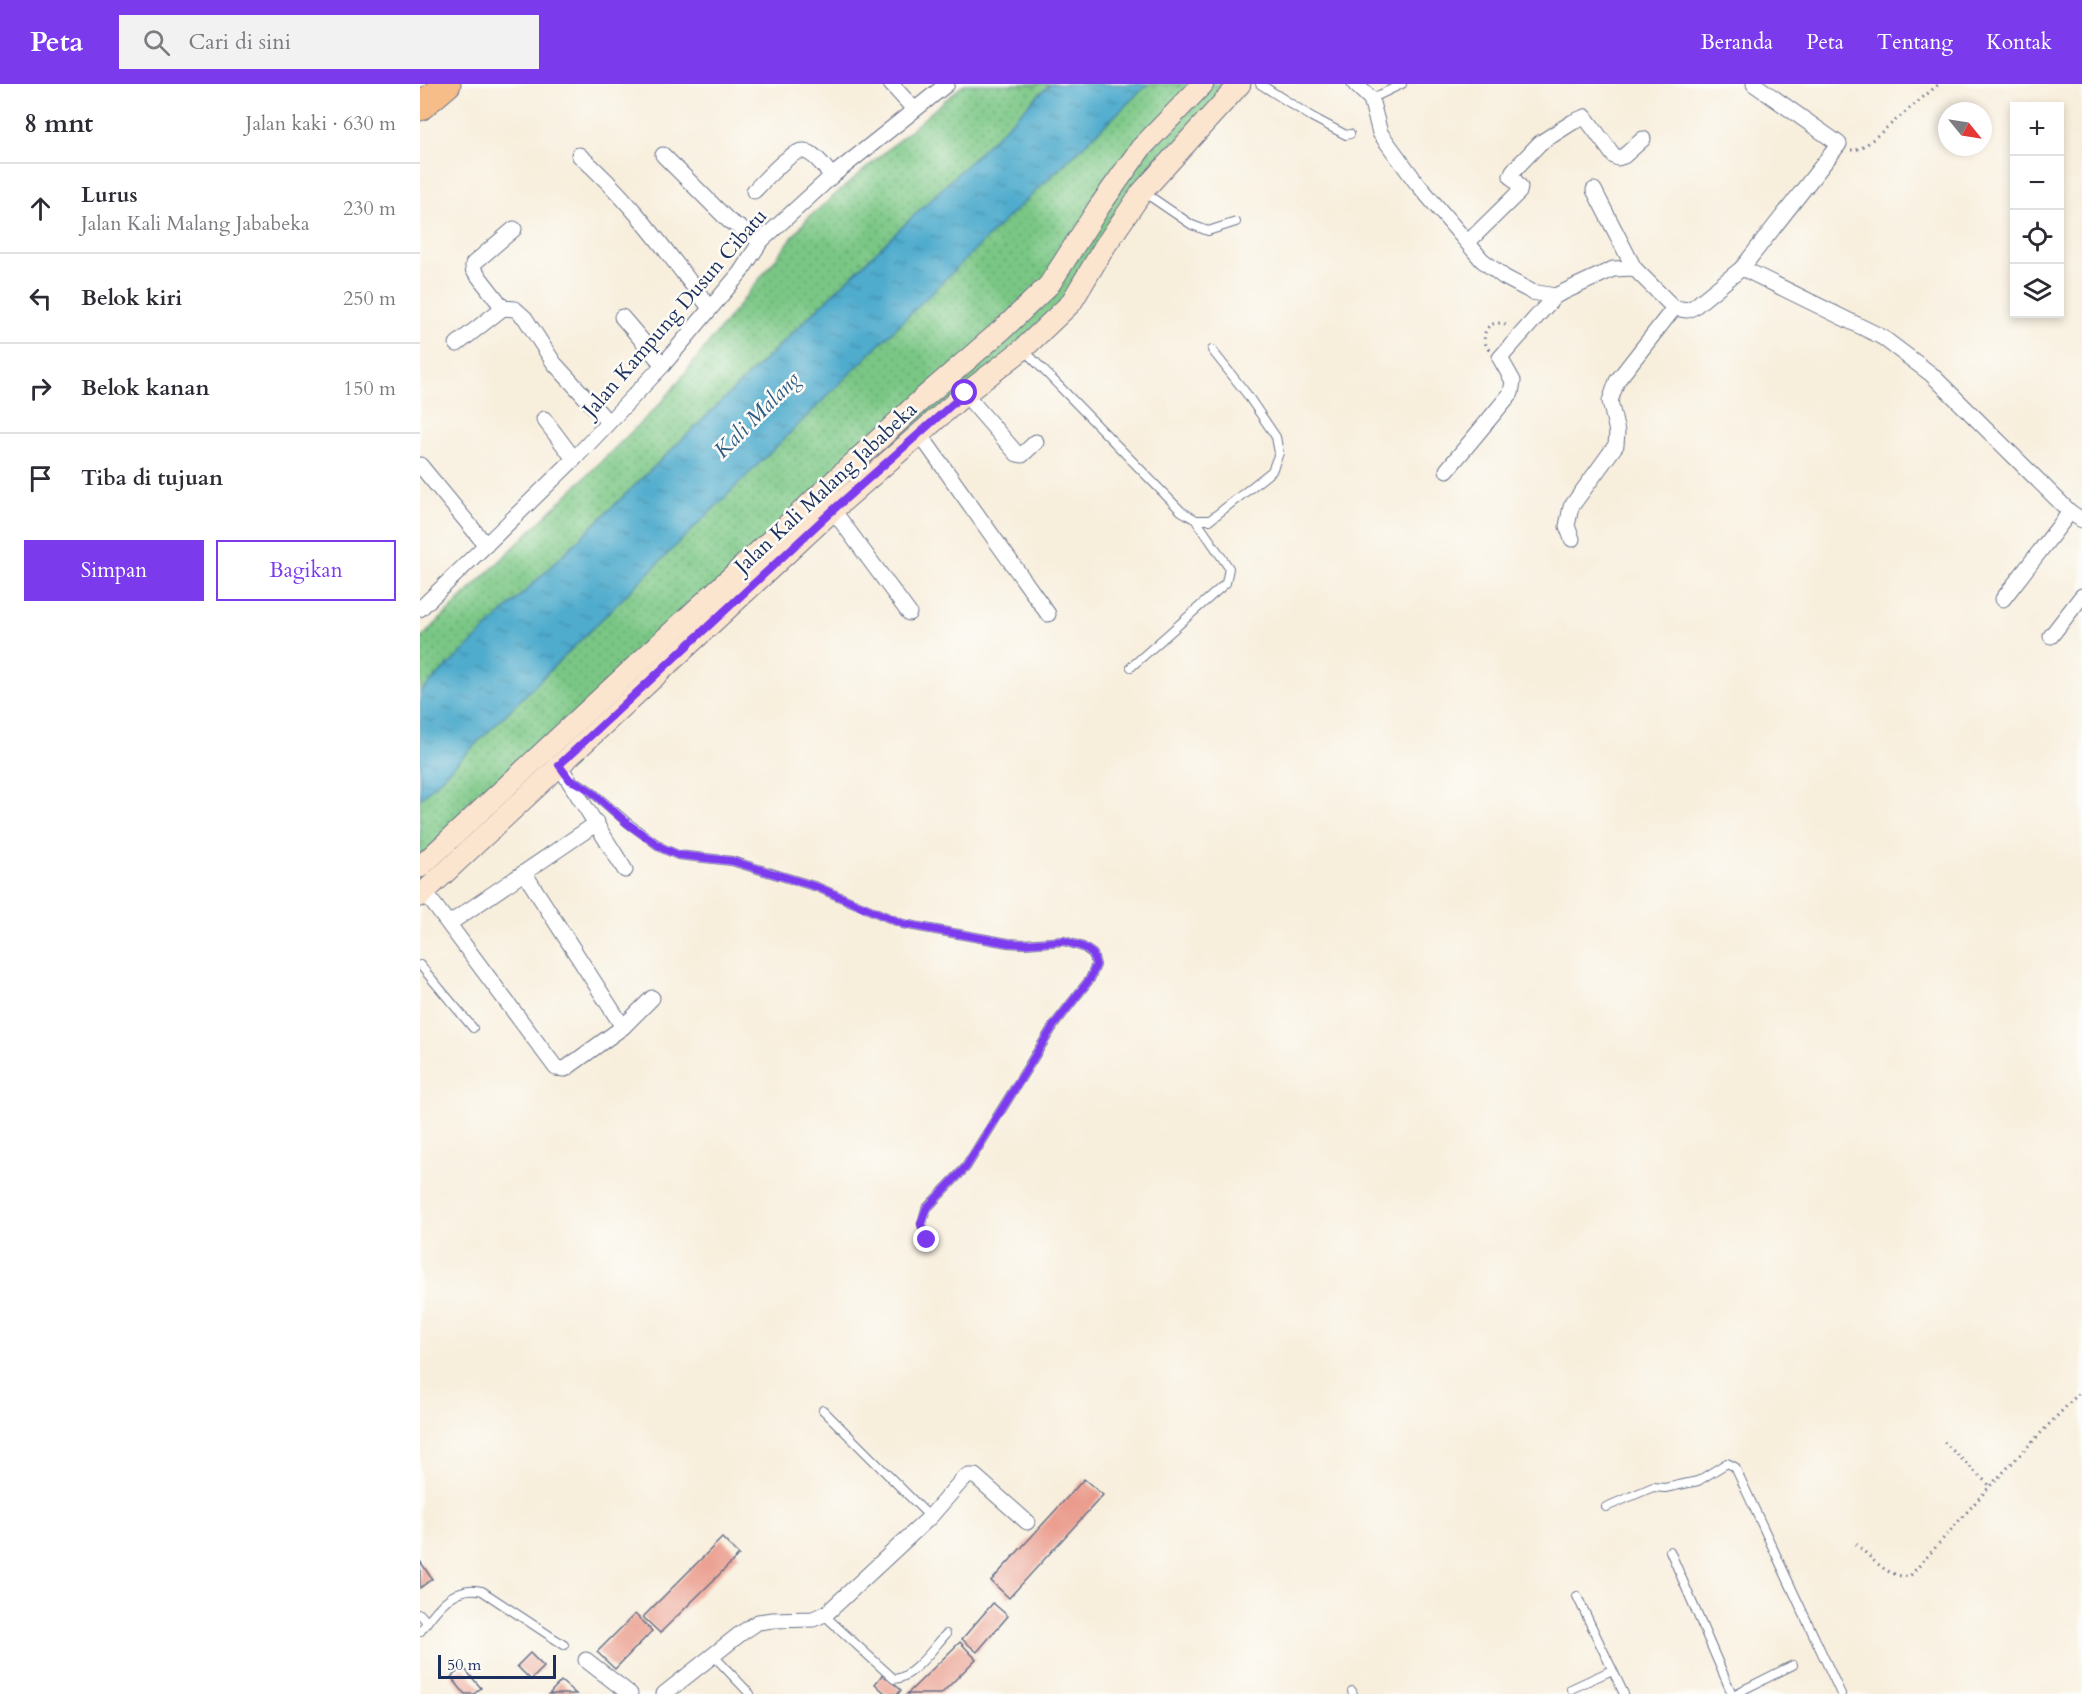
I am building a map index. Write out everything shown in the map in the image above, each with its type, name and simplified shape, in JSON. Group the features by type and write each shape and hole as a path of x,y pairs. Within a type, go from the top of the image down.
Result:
{"highway":[{"path":"420,107 447,84"}],"main road":[{"name":"Jalan Kali Malang Jababeka","path":"420,867 921,400 1005,327 1049,285 1099,207 1141,148 1203,84"},
{"name":"Jalan Kali Malang Jababeka","path":"422,893 564,772 833,510 965,393 1023,349 1071,303 1142,192 1240,84"},
{"path":"1005,327 1023,349"}],"street":[{"path":"891,84 914,109"},
{"name":"Jalan Kampung Dusun Cibatu","path":"420,609 574,459 663,365 741,273 761,242 832,176 947,84"},
{"path":"1355,84 1371,99 1380,133 1416,182 1482,260 1504,277 1532,292 1555,296"},
{"path":"1594,190 1634,268 1674,308 1687,310 1694,307 1742,268 1839,144 1754,84"},
{"path":"1468,242 1519,192 1520,184 1511,176 1513,171 1540,143 1572,122 1585,117 1614,156 1618,158 1624,156 1643,139"},
{"path":"754,191 794,152 805,151 812,155 832,176"},
{"path":"579,155 602,175 634,210 710,308"},
{"path":"663,155 729,221 761,242"},
{"path":"503,308 474,269 473,264 514,229"},
{"path":"1447,470 1511,393 1513,381 1500,358 1555,296 1613,269 1634,268"},
{"path":"1742,268 1882,337 1907,354 1931,374 2076,516 2003,599"},
{"path":"457,344 503,308 515,309 525,318 554,363 608,422"},
{"path":"1572,539 1567,526 1571,507 1616,445 1617,432 1611,401 1617,381 1674,308"},
{"path":"622,317 663,365"},
{"path":"965,393 1017,454 1022,455 1036,442"},
{"path":"544,419 574,459"},
{"path":"919,433 1048,614"},
{"path":"420,465 486,545"},
{"path":"833,510 909,613"},
{"path":"2051,636 2082,597"},
{"path":"564,772 625,870"},
{"path":"450,923 597,823"},
{"path":"525,874 623,1027"},
{"path":"422,893 450,923 556,1068 565,1069 623,1027 652,998"},
{"path":"664,1694 712,1655 758,1623 773,1620 813,1619 824,1615 930,1516 963,1479 972,1476 1027,1522"},
{"path":"586,1660 630,1694"}],"lane":[{"path":"1260,84 1312,117 1346,135 1350,134"},
{"path":"1371,99 1402,84"},
{"path":"1142,192 1192,225 1208,231 1236,222"},
{"path":"1023,349 1181,511 1196,520 1229,568 1226,583 1131,667"},
{"path":"1196,520 1210,520 1272,471 1279,453 1276,437 1246,393 1212,350"},
{"path":"564,772 592,792 628,824 662,848 678,855 732,861 817,887 903,924 1008,943 1064,941 1083,947 1093,954 1096,965 1090,979 1054,1025 966,1167 926,1209 921,1224 927,1240"},
{"path":"420,965 473,1028"},
{"path":"823,1410 930,1516"},
{"path":"1606,1507 1653,1486 1665,1488 1698,1481 1727,1463 1735,1467 1841,1694"},
{"path":"1670,1551 1733,1694 1793,1665"},
{"path":"420,1632 448,1598 471,1588 482,1591 564,1645"},
{"path":"1578,1596 1624,1694"},
{"path":"420,1614 427,1622"},
{"path":"824,1615 894,1679 901,1679 913,1671 945,1634"},
{"path":"712,1655 750,1694"},
{"path":"1571,1689 1612,1670"}],"path":[{"path":"1839,144 1853,150 1866,145 1939,84"},
{"path":"1500,358 1484,343 1484,336 1489,326 1495,323 1505,324 1513,331 1514,341"},
{"path":"1856,1544 1893,1575 1910,1576 1990,1486 2082,1390"},
{"path":"1944,1442 1990,1486"}],"green space":[{"path":"964,84 1050,84 420,693 420,639 663,401 807,219"},
{"path":"1148,84 1240,84 1142,192 1071,303 420,895 420,799 1002,223"}],"water":[{"name":"Kali Malang","path":"1050,84 1148,84 1002,223 420,799 420,693"}],"building":[{"path":"1084,1479 1103,1495 1009,1598 991,1581"},
{"path":"722,1538 739,1555 660,1633 643,1617"},
{"path":"420,1561 432,1579 420,1588"},
{"path":"993,1603 1008,1616 977,1652 962,1639"},
{"path":"635,1614 652,1631 615,1669 597,1652"},
{"path":"960,1642 976,1659 941,1694 907,1694"},
{"path":"530,1653 544,1667 531,1680 517,1666"},
{"path":"463,1667 481,1688 474,1694 465,1694 451,1677"},
{"path":"883,1674 901,1690 898,1694 886,1694 875,1684"},
{"path":"561,1681 576,1694 549,1694"}],"route":[{"path":"927,1240 921,1224 926,1209 966,1167 1054,1025 1090,979 1096,965 1093,954 1083,947 1064,941 1008,943 903,924 817,887 732,861 678,855 662,848 628,824 592,792 570,780 559,765 833,510 965,393"}]}
